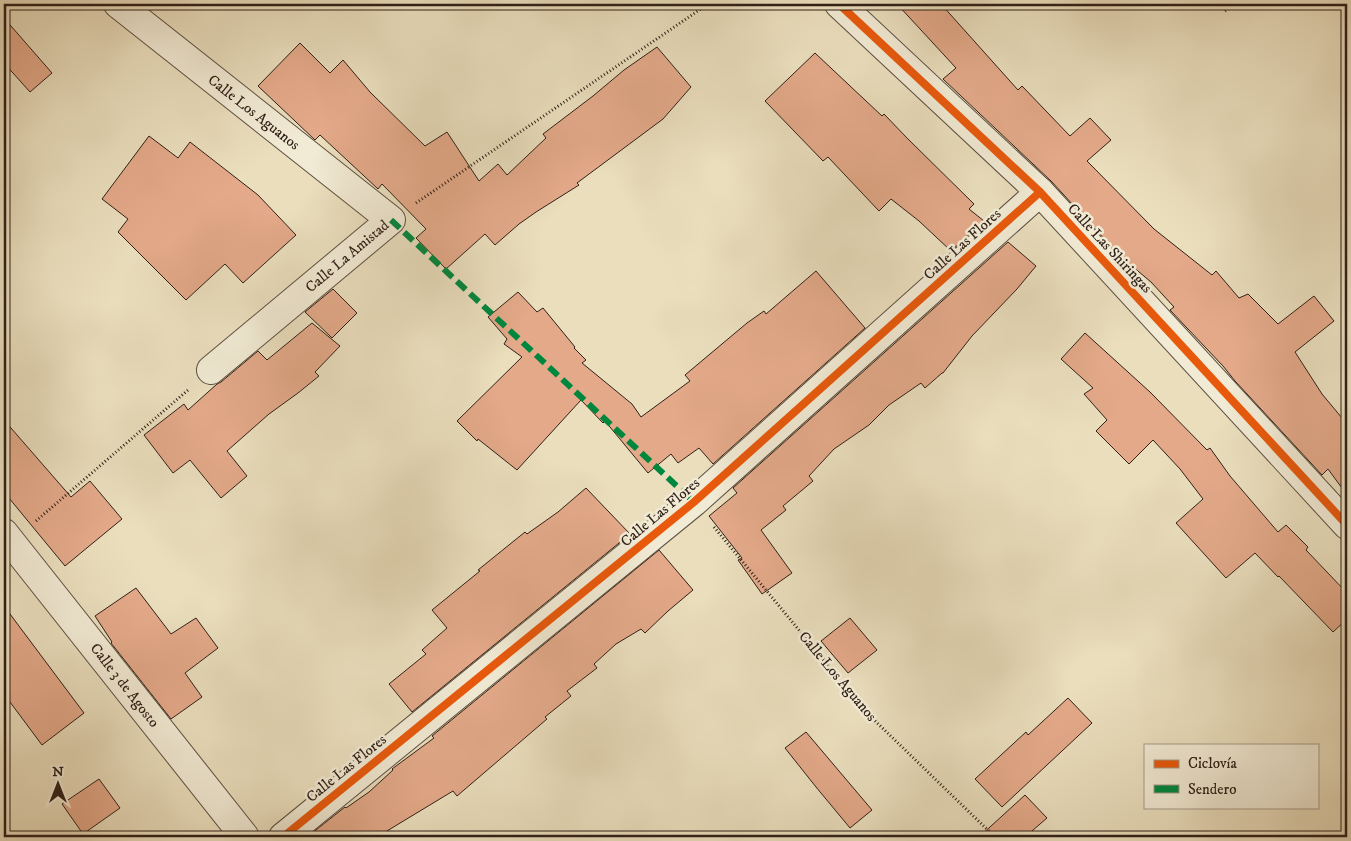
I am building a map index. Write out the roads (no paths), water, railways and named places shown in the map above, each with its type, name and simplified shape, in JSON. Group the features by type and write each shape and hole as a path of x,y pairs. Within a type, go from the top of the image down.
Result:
{"street":[{"name":"Calle Los Aguanos","path":"118,4 391,220"},
{"name":"Calle Las Shiringas","path":"839,4 1040,192 1347,525"},
{"name":"Calle Las Flores","path":"283,837 694,502 1040,192"},
{"name":"Calle La Amistad","path":"211,370 391,220"},
{"name":"Calle 3 de Agosto","path":"8,537 245,837"}]}
